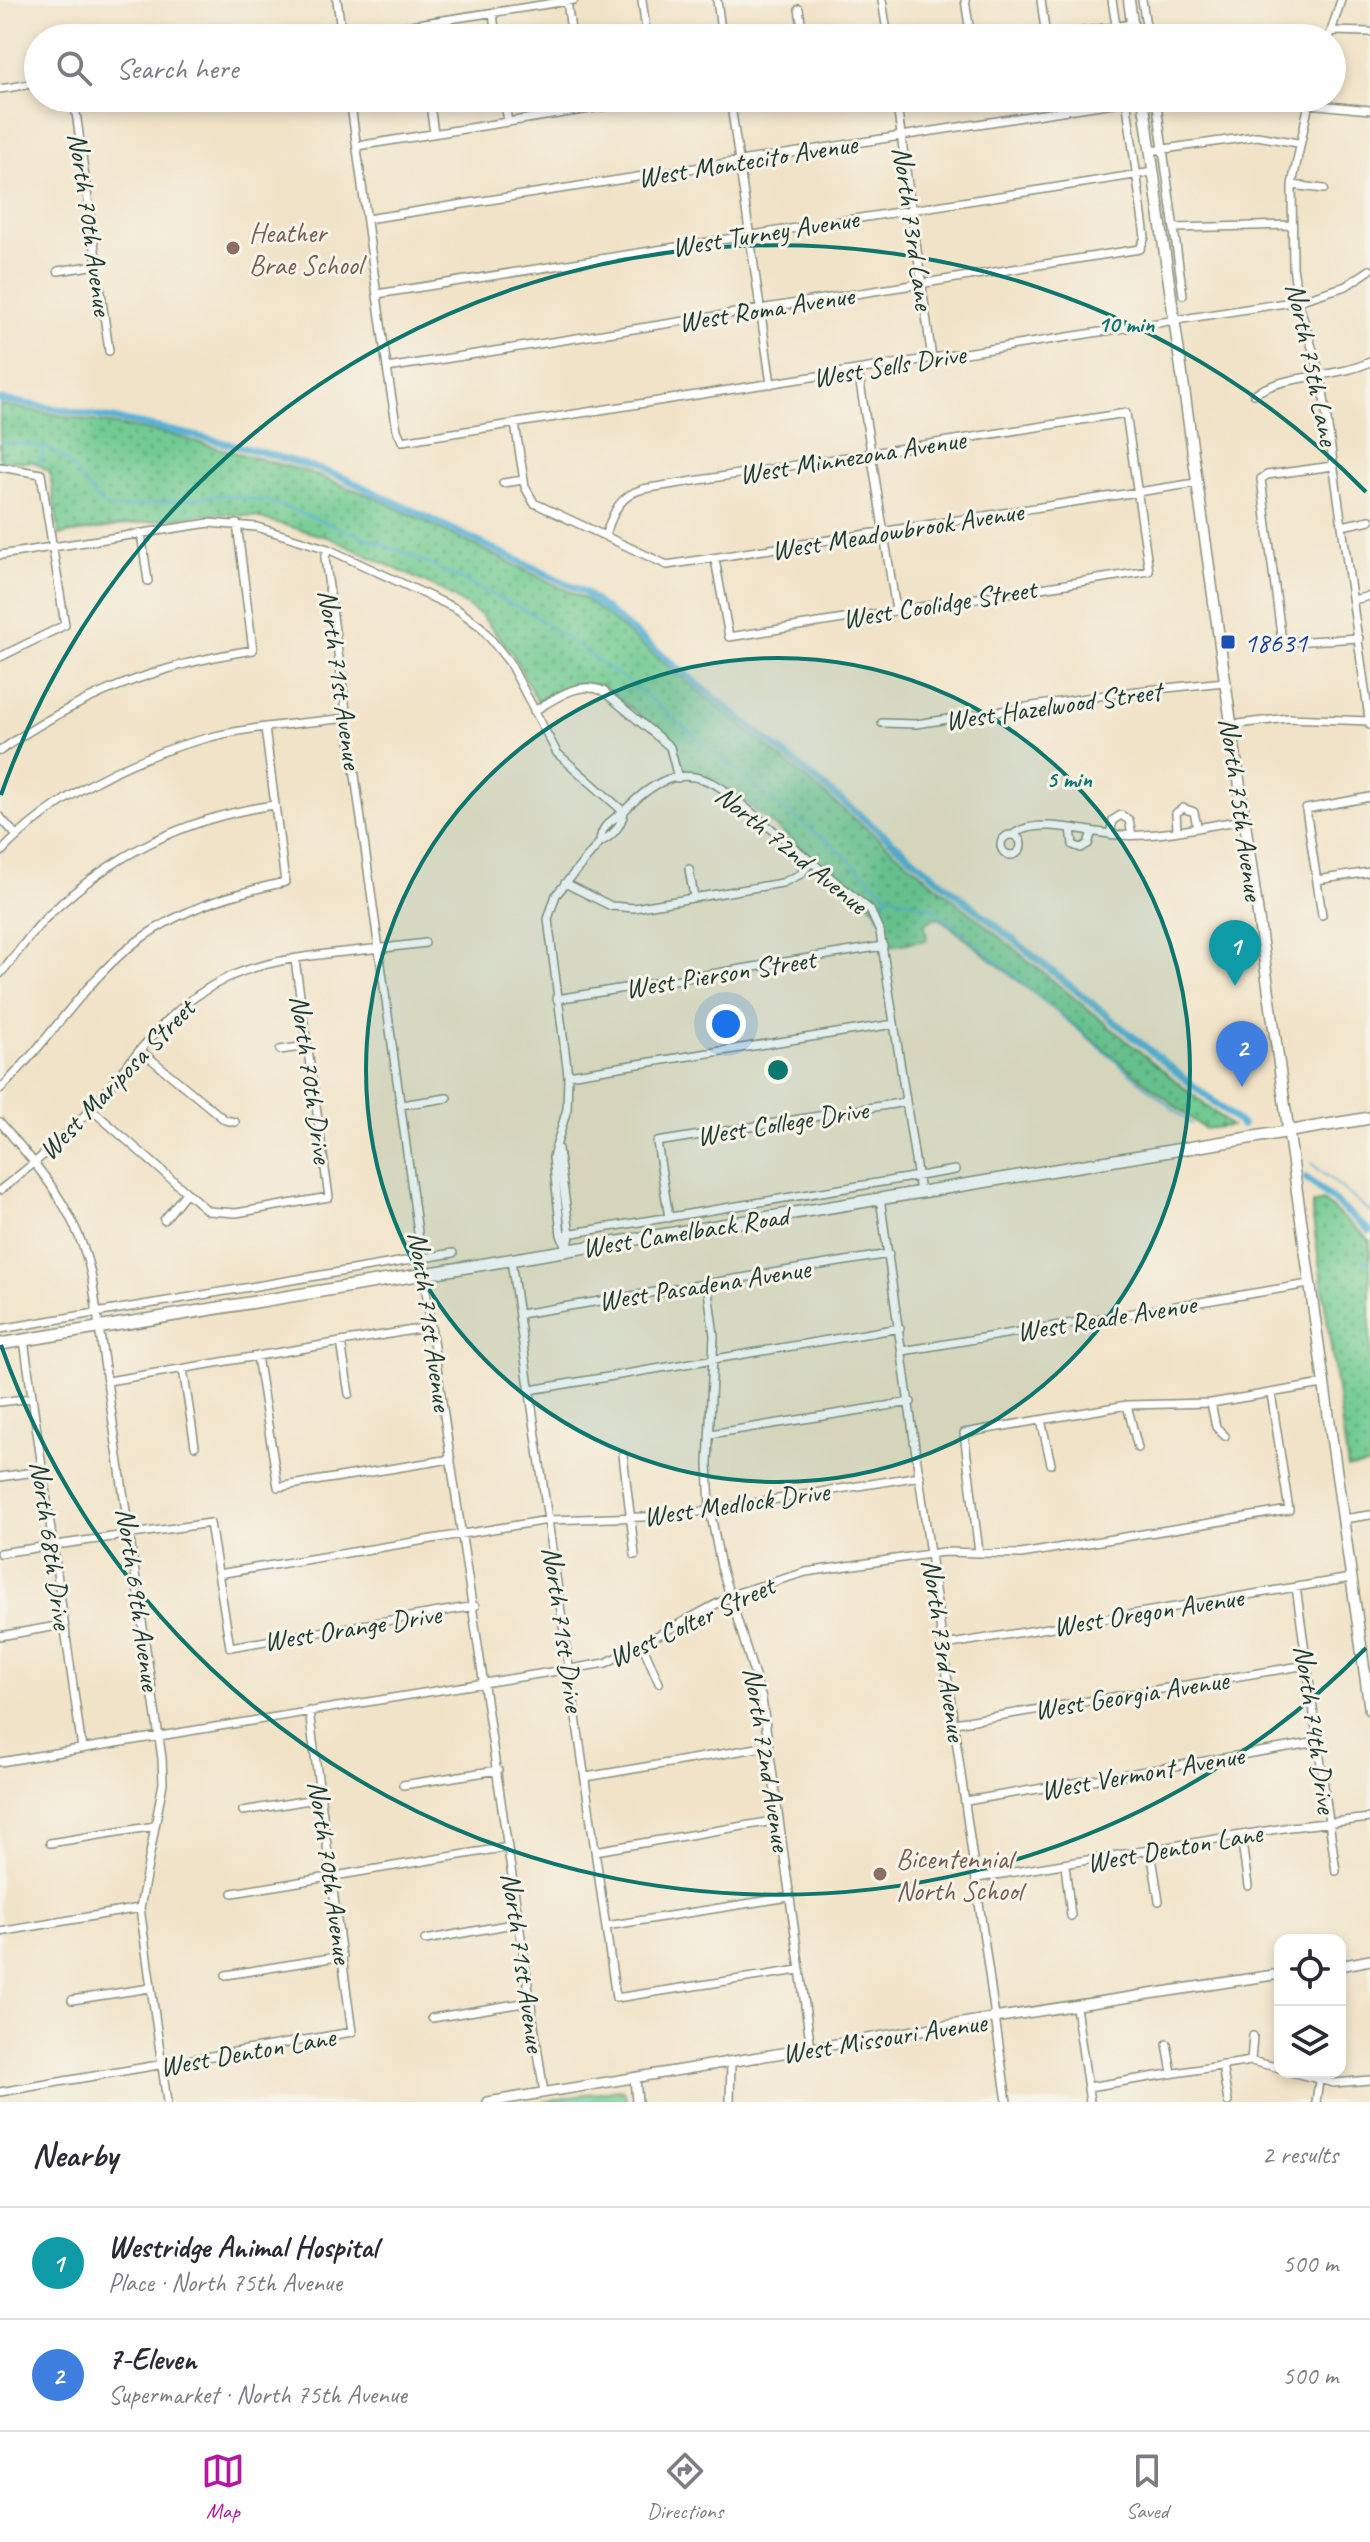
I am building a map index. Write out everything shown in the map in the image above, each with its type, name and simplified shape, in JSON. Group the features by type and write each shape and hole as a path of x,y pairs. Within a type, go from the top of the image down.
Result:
{"main road":[{"path":"1129,0 1132,24"},
{"name":"North 75th Avenue","path":"1145,112 1370,1710"},
{"name":"West Camelback Road","path":"0,1344 1370,1118"}],"street":[{"path":"337,0 340,24"},
{"path":"642,0 645,24"},
{"path":"717,0 720,24"},
{"path":"882,0 886,24"},
{"path":"965,0 969,24"},
{"path":"1041,0 1042,24"},
{"path":"1112,0 1116,24"},
{"path":"1142,0 1146,24"},
{"path":"1333,24 1341,0"},
{"path":"419,24 571,1 572,24"},
{"path":"799,9 802,24"},
{"path":"493,13 494,24"},
{"path":"1346,33 1370,32"},
{"path":"0,89 24,85"},
{"path":"1346,106 1370,110"},
{"name":"North 70th Avenue","path":"76,112 109,351"},
{"path":"352,112 387,368"},
{"path":"431,112 434,133"},
{"path":"506,112 508,122"},
{"path":"357,146 570,112"},
{"path":"732,112 771,384"},
{"name":"North 73rd Lane","path":"898,112 932,359"},
{"name":"West Montecito Avenue","path":"367,219 1045,112"},
{"path":"1128,112 1136,174"},
{"path":"1158,112 1183,295"},
{"name":"North 75th Lane","path":"1306,112 1292,185 1290,225 1298,301 1321,377 1370,722"},
{"path":"1150,151 1257,136 1298,143"},
{"name":"West Turney Avenue","path":"377,294 1153,172"},
{"name":"West Roma Avenue","path":"387,368 1144,247 1136,174"},
{"path":"1292,185 1324,189"},
{"path":"1174,228 1290,225"},
{"path":"58,271 97,265"},
{"name":"West Sells Drive","path":"387,368 397,430 402,441 1298,301 1346,286 1370,270"},
{"path":"1254,394 1267,386 1321,377 1370,362"},
{"path":"858,370 896,610"},
{"name":"West Minnezona Avenue","path":"605,536 617,506 634,491 1126,413 1137,492"},
{"path":"503,483 524,480 515,424"},
{"path":"1333,466 1267,475 1261,479 1284,640 1359,638"},
{"path":"0,467 41,474 65,625 0,657"},
{"name":"West Meadowbrook Avenue","path":"524,480 529,496 543,509 667,565 1196,483"},
{"name":"West Coolidge Street","path":"715,559 729,637 1149,571 1137,492"},
{"path":"1342,526 1370,520"},
{"path":"0,555 192,525 237,524 328,549 405,583 471,619 509,662 557,753 624,812"},
{"path":"0,751 60,712 114,687 179,664 253,650 237,524"},
{"path":"141,533 148,581"},
{"name":"North 71st Avenue","path":"328,549 325,558 421,1258 475,1606 544,2093"},
{"path":"1353,600 1370,596"},
{"name":"West Hazelwood Street","path":"882,723 916,724 1119,693 1224,682"},
{"path":"534,711 577,689 603,691 670,747 678,778 653,783 624,812 612,818 601,832 600,842 565,883 549,911 547,934 568,1075 567,1109 558,1149 553,1157 562,1199 567,1250"},
{"path":"0,853 63,801 132,764 205,738 346,718"},
{"path":"1230,725 1288,718 1370,722"},
{"path":"0,1089 96,980 141,938 190,909 244,891 285,882 265,728"},
{"name":"North 72nd Avenue","path":"678,778 714,783 811,862 875,916 883,946"},
{"path":"1322,915 1306,809 1370,797"},
{"path":"0,974 49,914 100,871 134,849 188,824 239,810 274,805"},
{"path":"1177,829 1176,813 1186,807 1194,812 1197,826"},
{"path":"1110,834 1113,820 1121,815 1129,820 1132,835"},
{"path":"0,817 17,836"},
{"path":"1013,835 1024,830 1071,828 1132,835 1243,820"},
{"path":"1071,828 1073,845 1081,848 1088,844 1092,831"},
{"path":"565,883 623,908 792,880 811,862"},
{"path":"689,869 694,897"},
{"path":"1317,880 1370,872"},
{"name":"West Mariposa Street","path":"0,1190 35,1163 91,1109 171,1014 197,995 228,977 261,966 425,943"},
{"path":"883,946 920,1192"},
{"name":"West Pierson Street","path":"557,999 883,946"},
{"name":"North 70th Drive","path":"185,1194 202,1207 220,1214 329,1197 295,960"},
{"path":"568,1075 894,1024"},
{"path":"280,1050 307,1046"},
{"path":"140,1050 225,1120 235,1122"},
{"path":"401,1105 447,1098"},
{"name":"West College Drive","path":"669,1218 657,1142 906,1102"},
{"path":"91,1109 185,1194 164,1220"},
{"name":"North 69th Avenue","path":"0,1122 62,1199 89,1263 98,1312 159,1736 163,1783 140,1908 167,2102"},
{"name":"West Camelback Road","path":"566,1235 955,1170"},
{"name":"North 73rd Avenue","path":"880,1198 1007,2102"},
{"path":"0,1329 453,1253"},
{"name":"West Pasadena Avenue","path":"520,1314 889,1254"},
{"name":"North 71st Drive","path":"511,1260 616,1998 799,1970"},
{"name":"North 72nd Avenue","path":"707,1284 714,1358 710,1510 721,1567 762,1699 811,2048"},
{"name":"West Reade Avenue","path":"903,1351 1309,1284"},
{"path":"108,1381 431,1327"},
{"path":"530,1390 900,1328"},
{"name":"North 68th Drive","path":"24,1340 82,1749"},
{"path":"341,1342 349,1394"},
{"path":"257,1356 278,1487 451,1459"},
{"path":"183,1369 195,1446"},
{"path":"979,1552 964,1433 1127,1405 1211,1403 1323,1384"},
{"name":"West Colter Street","path":"0,1762 606,1663 643,1646 731,1596 806,1572 931,1553 1021,1554 1289,1510 1271,1393"},
{"path":"0,1402 32,1398"},
{"path":"710,1434 911,1402"},
{"path":"1211,1403 1216,1427 1225,1436"},
{"path":"1127,1405 1138,1448"},
{"path":"1041,1420 1051,1464"},
{"path":"623,1455 635,1555"},
{"path":"0,1477 41,1471"},
{"name":"West Medlock Drive","path":"218,1574 548,1520 710,1510 920,1476"},
{"path":"1343,1519 1370,1515"},
{"path":"0,1553 210,1523 218,1574"},
{"name":"West Orange Drive","path":"218,1574 230,1647 475,1606"},
{"name":"West Oregon Avenue","path":"945,1645 1351,1578"},
{"name":"North 74th Drive","path":"1296,1587 1336,1871"},
{"path":"0,1636 63,1625"},
{"path":"643,1646 659,1683"},
{"name":"West Georgia Avenue","path":"955,1723 1307,1665"},
{"name":"North 70th Avenue","path":"309,1711 352,2032"},
{"name":"West Vermont Avenue","path":"966,1801 1318,1742"},
{"path":"586,1777 769,1746"},
{"path":"403,1785 498,1770"},
{"path":"243,1811 321,1798"},
{"name":"West Denton Lane","path":"977,1878 1241,1835 1370,1818"},
{"path":"595,1851 779,1820"},
{"path":"50,1843 155,1826"},
{"path":"1241,1835 1248,1886"},
{"path":"233,1893 508,1847"},
{"path":"1151,1851 1159,1901"},
{"path":"1065,1865 1071,1916"},
{"path":"606,1926 789,1897"},
{"path":"0,1932 140,1908"},
{"path":"425,1940 518,1923"},
{"path":"226,1975 343,1956"},
{"path":"1346,1965 1370,1960"},
{"name":"West Missouri Avenue","path":"488,2102 1274,1975"},
{"path":"72,2000 150,1988"},
{"path":"432,2018 529,2002"},
{"path":"1076,2007 1090,2102"},
{"name":"West Denton Lane","path":"0,2090 162,2066 352,2032"},
{"path":"1251,2061 1253,2036"},
{"path":"1167,2044 1172,2073"},
{"path":"1088,2087 1251,2061 1274,2067"},
{"path":"730,2102 731,2062"},
{"path":"1222,2065 1228,2102"},
{"path":"635,2078 637,2102"},
{"path":"1310,2078 1349,2083 1370,2080"},
{"path":"1316,2102 1319,2081"}],"green space":[{"path":"0,405 167,434 308,472 376,498 587,600 1231,1126 1204,1129 938,917 925,923 927,940 888,946 884,922 874,907 729,789 709,776 684,770 671,740 601,685 573,684 537,701 512,653 481,615 441,590 330,538 256,517 194,515 59,535 50,472 34,462 0,461"},
{"path":"1323,1201 1370,1240 1370,1465 1348,1468 1312,1212 1312,1204"},
{"path":"624,2090 627,2102 540,2102"}],"waterway":[{"path":"0,400 174,431 302,464 344,478 584,592 1242,1125"},
{"path":"0,442 39,446 60,455 94,496 111,509 222,495 269,501 406,553 530,613 633,685 778,805 834,846 886,894 932,908 1191,1124"},
{"path":"39,466 44,448"},
{"path":"876,915 888,897"},
{"path":"1311,1163 1370,1212"},
{"path":"1306,1178 1370,1231"},
{"path":"1362,1258 1370,1265"}],"place":[{"name":"Heather Brae School","path":"233,248"},
{"name":"18631","path":"1228,642"},
{"name":"Westridge Animal Hospital","path":"1235,986"},
{"name":"7-Eleven","path":"1242,1087"},
{"name":"Bicentennial North School","path":"880,1874"}]}
